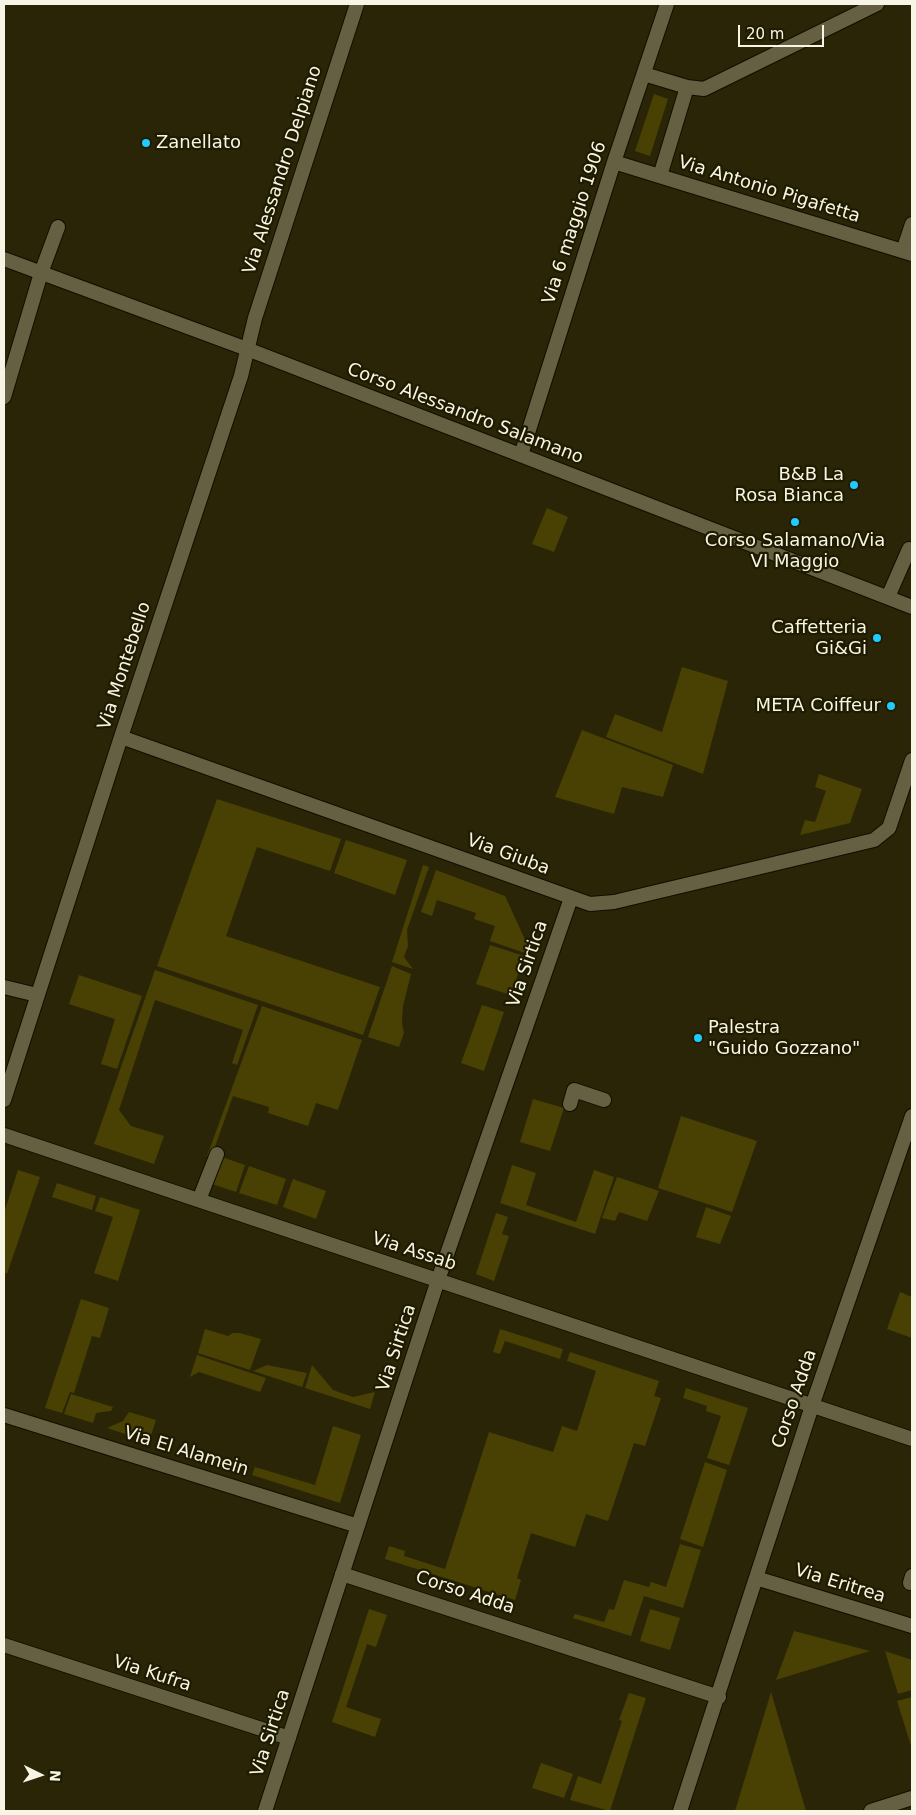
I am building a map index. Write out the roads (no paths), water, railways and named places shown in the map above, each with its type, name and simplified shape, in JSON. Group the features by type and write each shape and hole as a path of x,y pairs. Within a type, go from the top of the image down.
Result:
{"street":[{"name":"Via Alessandro Delpiano","path":"247,349 255,318 357,4"},
{"name":"Via 6 maggio 1906","path":"521,455 614,162 667,4"},
{"path":"644,74 687,87 704,89 875,4"},
{"path":"660,176 687,87"},
{"name":"Via Antonio Pigafetta","path":"614,162 907,252"},
{"path":"907,252 912,224"},
{"path":"4,397 58,227"},
{"name":"Corso Alessandro Salamano","path":"4,259 247,349 912,607"},
{"name":"Via Montebello","path":"4,1100 121,737 241,376 247,349"},
{"path":"888,597 901,564 909,549 912,550"},
{"name":"Via Giuba","path":"121,737 590,904 614,902 874,840 889,828 912,760"},
{"name":"Via Sirtica","path":"265,1811 438,1280 570,898"},
{"path":"4,988 38,995"},
{"path":"570,1104 574,1090 604,1100"},
{"name":"Corso Adda","path":"680,1811 719,1697 812,1406 912,1116"},
{"name":"Via Assab","path":"4,1136 912,1439"},
{"path":"199,1200 217,1154"},
{"name":"Via El Alamein","path":"4,1414 358,1526"},
{"name":"Corso Adda","path":"342,1574 719,1697"},
{"name":"Via Eritrea","path":"756,1578 912,1626"},
{"name":"Via Kufra","path":"4,1645 289,1738"},
{"path":"871,1811 912,1798"}],"place":[{"name":"Zanellato","path":"146,143"},
{"name":"B&B La Rosa Bianca","path":"854,485"},
{"name":"Corso Salamano/Via VI Maggio","path":"795,522"},
{"name":"Caffetteria Gi&Gi","path":"877,638"},
{"name":"META Coiffeur","path":"891,706"},
{"name":"Palestra \"Guido Gozzano\"","path":"698,1038"}]}
